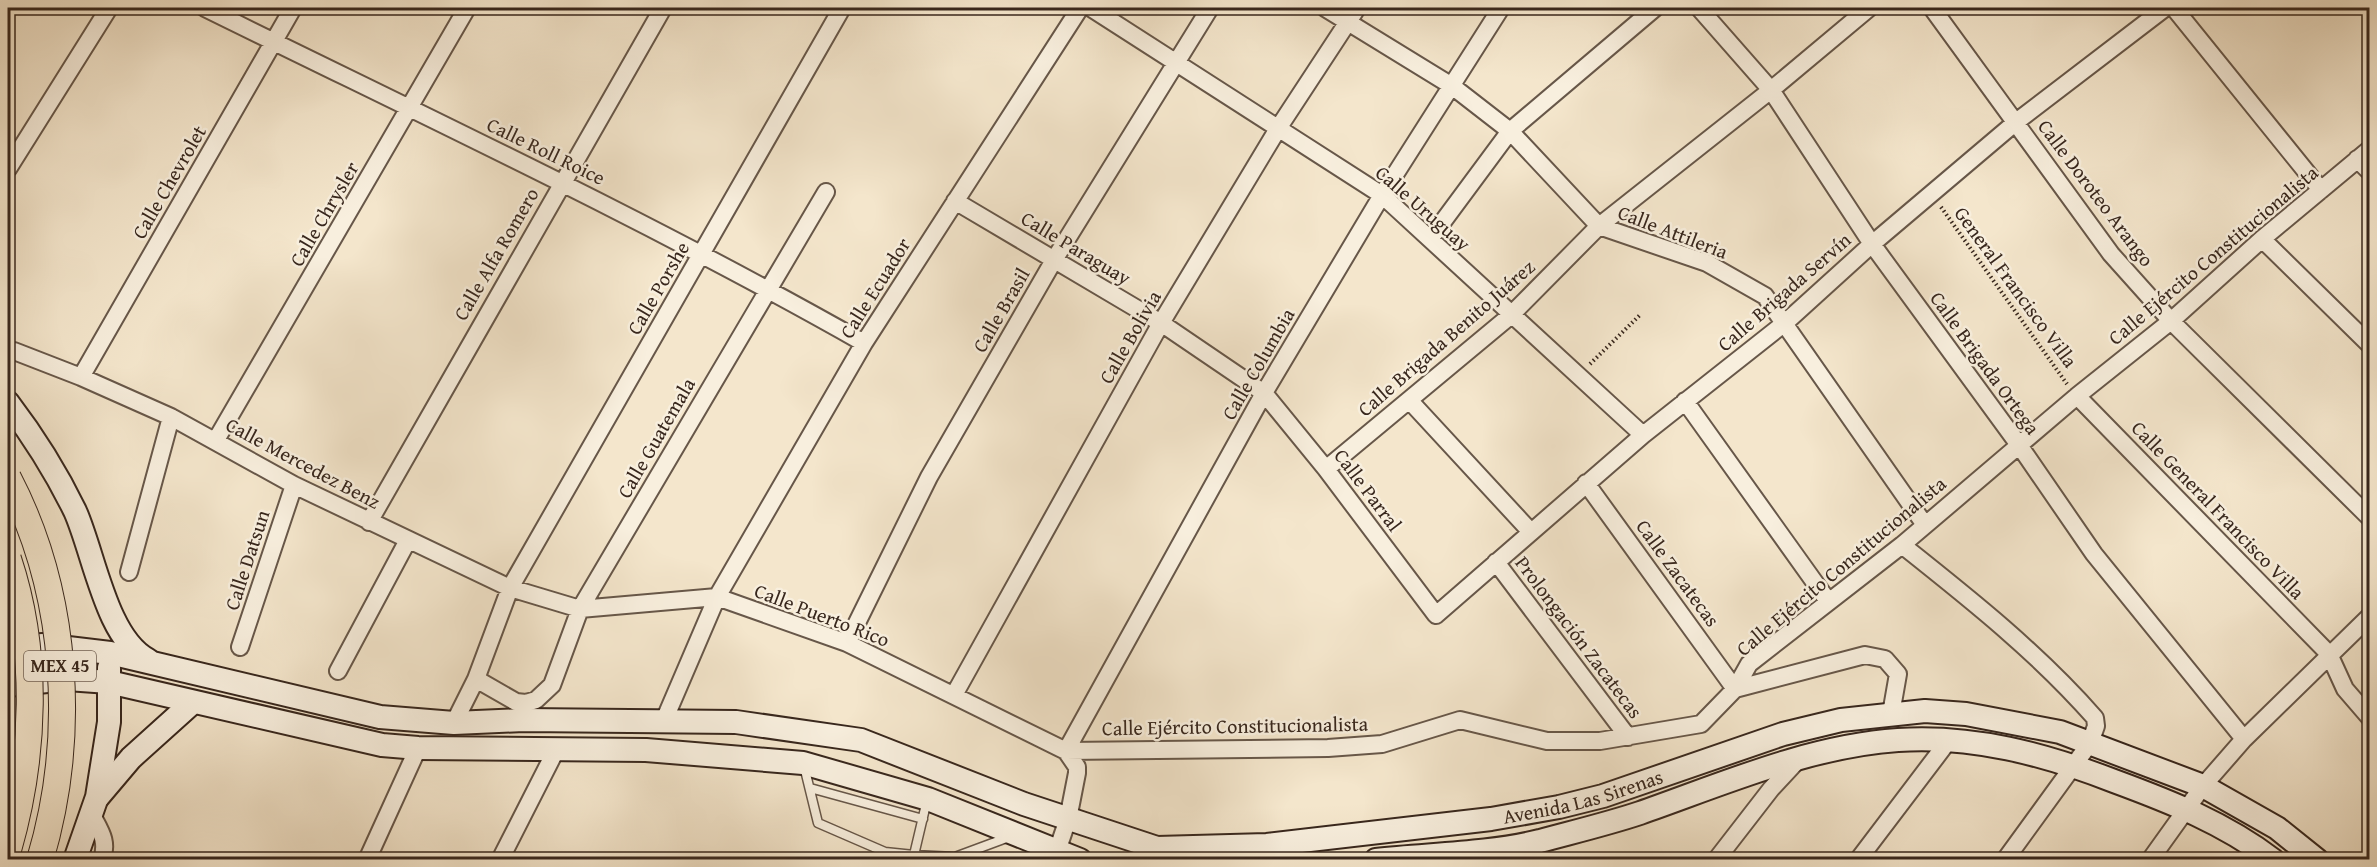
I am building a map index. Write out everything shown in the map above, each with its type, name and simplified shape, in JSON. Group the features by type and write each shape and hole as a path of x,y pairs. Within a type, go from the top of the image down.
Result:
{"main road":[{"path":"8,403 40,445 75,512 125,642 145,659 183,672"},
{"name":"MEX 45","path":"8,478 34,538 50,595 58,641 61,701 59,762 40,860"},
{"name":"MEX 45","path":"8,559 26,639 29,693 26,762 8,850"},
{"path":"75,860 95,806 109,722 108,602"},
{"path":"8,647 43,645 110,653 183,672"},
{"name":"Avenida Las Sirenas","path":"183,672 380,717 454,723 525,711 663,723 736,722 861,740 1068,819 1157,848 1267,844 1491,819 1559,807 1603,796 1783,734 1841,720 1925,711 1966,714 2013,722 2090,743 2203,786 2277,828 2317,860"},
{"path":"8,686 67,679 109,682 382,745 418,748 646,750 803,763 925,809 1018,834 1055,855 1080,860"},
{"path":"95,806 131,758 192,703"},
{"name":"Avenida Las Sirenas","path":"1376,860 1506,847 1537,841 1636,814 1745,775 1798,760 1876,743 1949,740 1998,746 2044,756 2074,766 2186,808 2221,825 2274,860"}],"street":[{"path":"8,169 109,8"},
{"name":"Calle Roll Roice","path":"205,8 562,181 767,288 864,344"},
{"name":"Calle Chevrolet","path":"81,377 293,8"},
{"name":"Calle Chrysler","path":"216,440 467,8"},
{"name":"Calle Alfa Romero","path":"369,522 663,8"},
{"name":"Calle Porshe","path":"454,723 476,679 510,588 842,8"},
{"name":"Calle Ecuador","path":"663,723 717,597 864,344 1080,8"},
{"name":"Calle Uruguay","path":"1091,8 1382,195 1510,316 1643,435"},
{"name":"Calle Brasil","path":"847,644 929,477 1054,260 1210,8"},
{"name":"Calle Attileria","path":"1325,8 1353,14 1510,131 1599,226 1707,263 1765,296 1786,322 1925,525"},
{"name":"Calle Columbia","path":"1066,751 1264,393 1382,195 1502,8"},
{"path":"1430,239 1510,131 1655,8"},
{"name":"Calle Brigada Ortega","path":"1699,8 1771,90 1872,244 2019,445 2094,554 2244,739"},
{"name":"Calle Brigada Benito Juárez","path":"1326,469 1510,316 1599,226 1771,90 1869,8"},
{"name":"Calle Doroteo Arango","path":"1932,8 2111,254 2171,321 2370,518"},
{"name":"Calle Brigada Servín","path":"1436,615 1643,435 1786,322 1872,244 2016,122 2165,8"},
{"path":"2174,8 2321,190"},
{"name":"Calle Bolivia","path":"954,695 1161,323 1279,127 1353,14"},
{"path":"2363,154 2370,172"},
{"name":"Calle Ejército Constitucionalista","path":"1066,751 1328,748 1371,744 1460,720 1547,741 1600,741 1701,724 1735,688 1749,664 1902,545 2077,396 2171,321 2262,239 2363,154"},
{"name":"Calle Guatemala","path":"525,711 552,686 580,609 767,288 826,192"},
{"name":"Calle Paraguay","path":"955,201 1161,323 1264,393"},
{"path":"2262,239 2370,345"},
{"name":"Calle Mercedez Benz","path":"8,351 14,351 81,377 171,417 294,485 510,588 580,609"},
{"name":"Calle Parral","path":"1264,393 1326,469 1436,615"},
{"name":"Calle General Francisco Villa","path":"2077,396 2329,654 2345,689 2370,718"},
{"path":"1409,400 1531,532"},
{"path":"1685,401 1828,601"},
{"path":"129,572 171,417"},
{"name":"Calle Zacatecas","path":"1586,483 1735,688"},
{"name":"Calle Datsun","path":"240,647 294,485"},
{"path":"338,671 408,540"},
{"path":"1902,545 1999,622 2056,675 2095,718 2096,726 2090,743 2005,860"},
{"name":"Prolongación Zacatecas","path":"1496,562 1628,737"},
{"name":"Calle Puerto Rico","path":"580,609 717,597 847,644 1066,751"},
{"path":"2150,860 2203,786 2244,739 2370,616"},
{"path":"1735,688 1865,655 1885,659 1898,674 1891,714"},
{"path":"476,679 516,702 525,711"},
{"path":"1858,860 1949,740"},
{"path":"367,860 418,748"},
{"path":"500,860 557,748"},
{"path":"1055,855 1068,819 1077,767 1066,751"},
{"path":"1716,860 1771,789 1798,760"},
{"path":"95,806 106,846 102,860"}],"lane":[{"path":"803,763 818,823 885,852 956,857 1018,834"},
{"path":"810,788 925,809 914,855"}],"path":[{"name":"General Francisco Villa","path":"1932,194 2055,369 2077,396"},
{"path":"1578,376 1641,314"}]}
